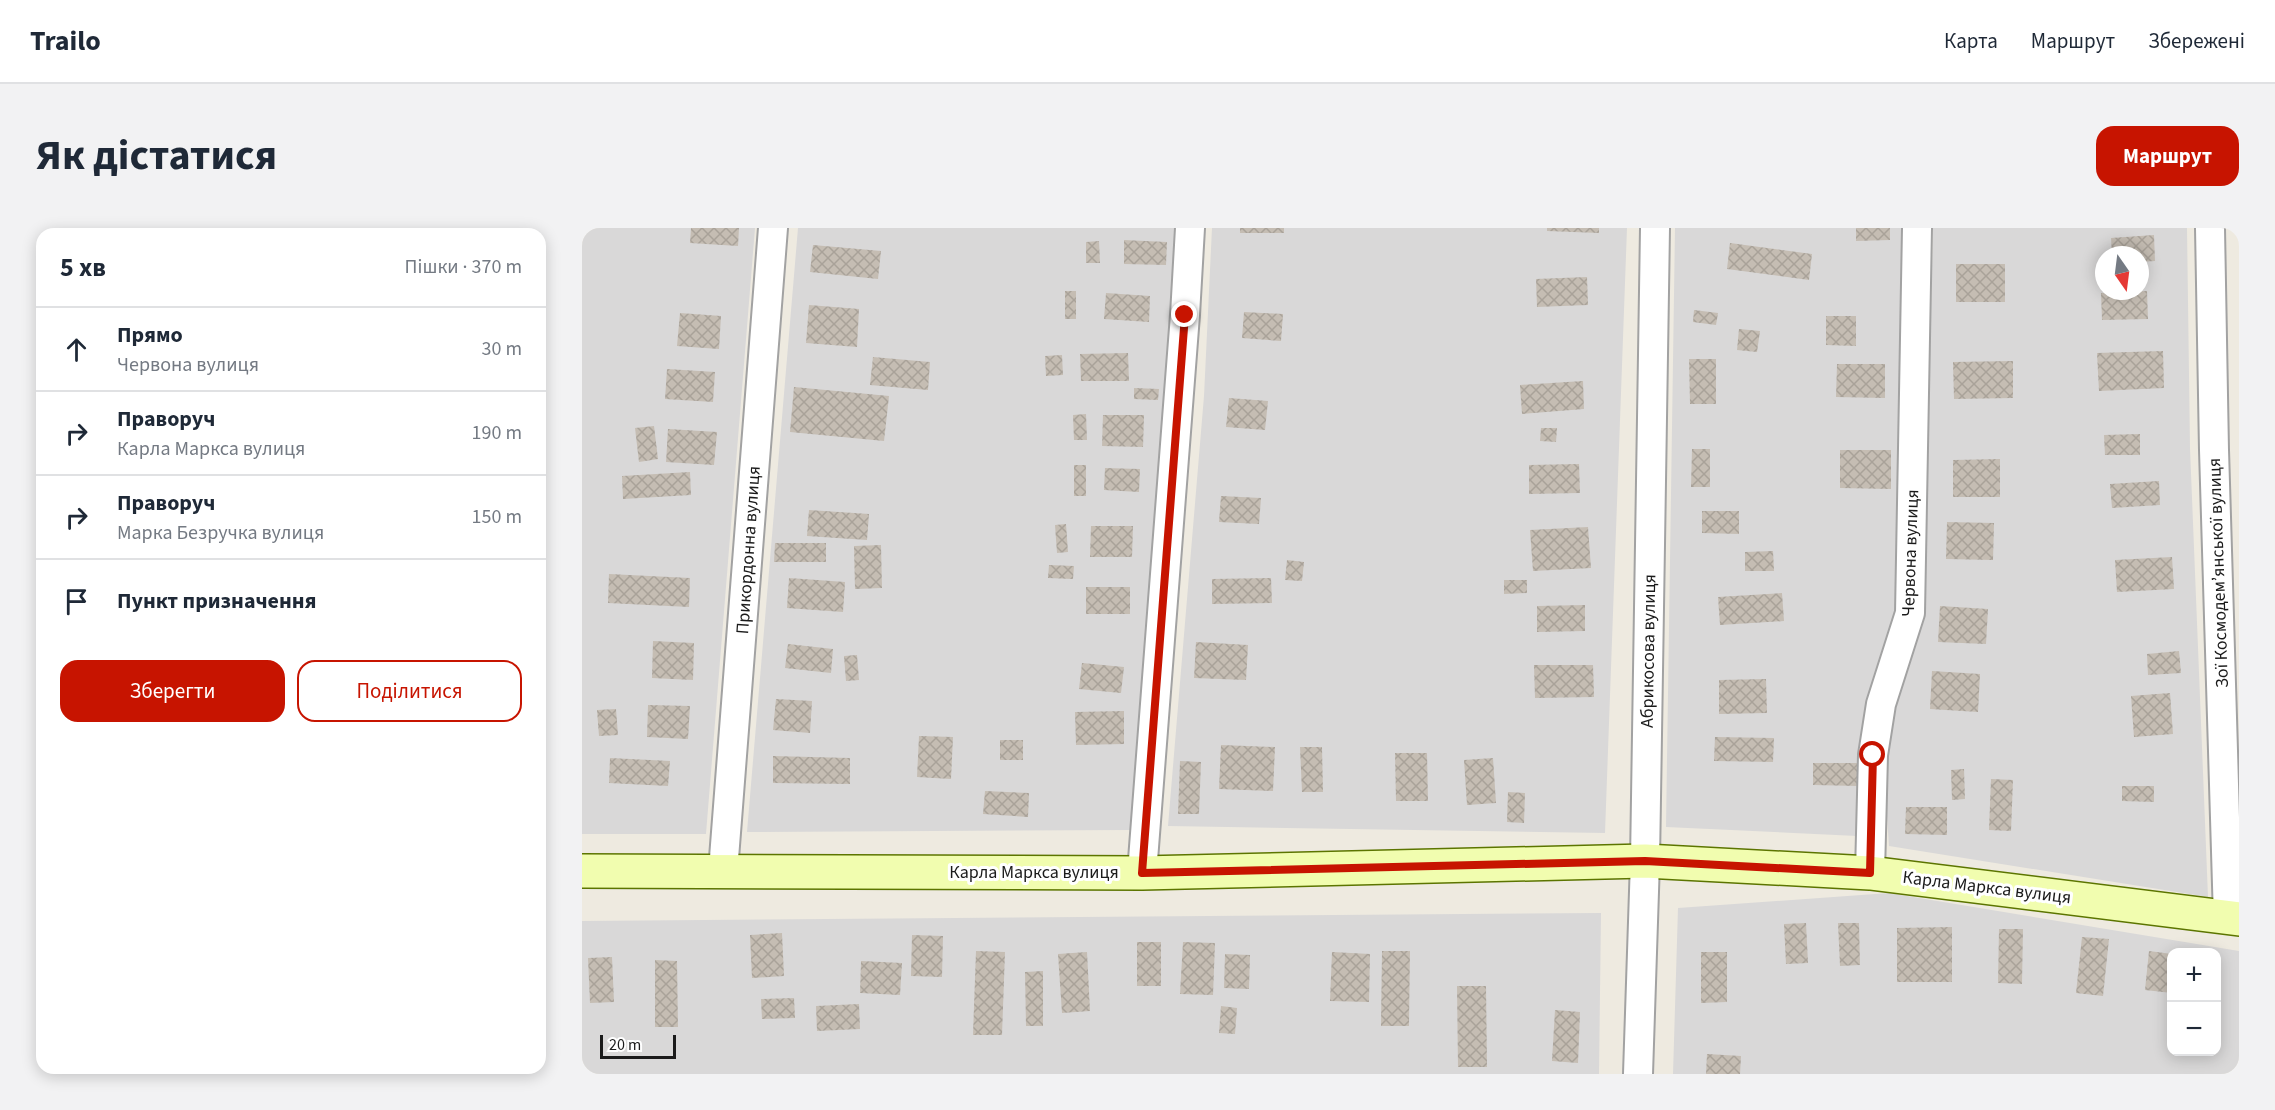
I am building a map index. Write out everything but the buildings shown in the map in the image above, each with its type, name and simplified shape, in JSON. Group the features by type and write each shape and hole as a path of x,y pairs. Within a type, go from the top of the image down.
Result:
{"street":[{"name":"Прикордонна вулиця","path":"723,871 773,228"},
{"path":"1142,873 1190,228"},
{"name":"Абрикосова вулиця","path":"1638,1074 1645,861 1655,228"},
{"name":"Червона вулиця","path":"1870,873 1873,755 1881,704 1910,613 1917,228"},
{"name":"Зої Космодем’янської вулиця","path":"2210,228 2214,461 2234,918"},
{"name":"Карла Маркса вулиця","path":"582,871 1142,873 1645,861 1870,873 2234,918"}],"shaded area":[{"path":"582,228 755,228 706,834 582,834"},
{"path":"798,228 1176,228 1172,320 1131,830 747,832"},
{"path":"1212,228 1627,228 1605,833 1168,826 1204,396"},
{"path":"1675,228 1906,228 1902,610 1880,661 1864,718 1857,836 1666,827"},
{"path":"1933,228 2187,228 2190,448 2208,897 1889,846 1883,756 1890,711 1923,614"},
{"path":"1889,893 2221,948 2167,948 2167,1056 2221,1056 2221,948 2239,951 2239,1074 1673,1074 1678,908"},
{"path":"1601,913 1599,1074 582,1074 582,921"}],"route":[{"path":"1185,315 1142,873 1645,861 1870,873 1873,755"}]}
